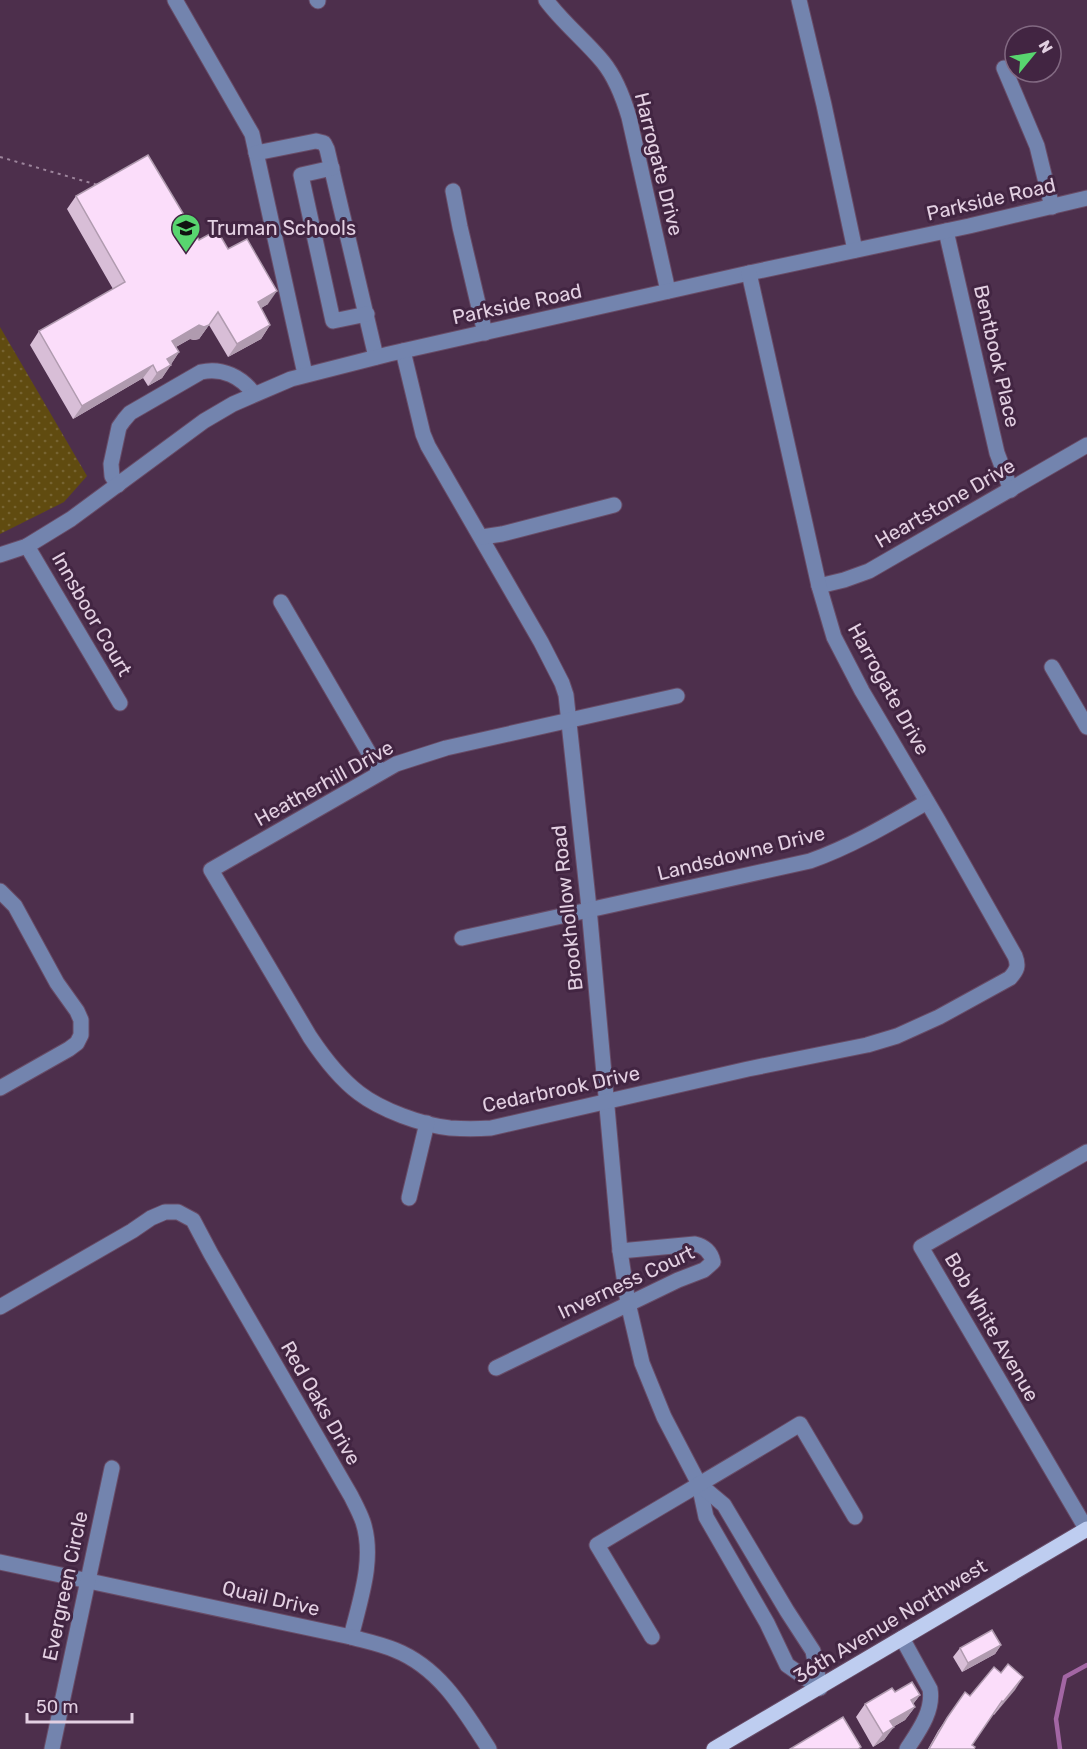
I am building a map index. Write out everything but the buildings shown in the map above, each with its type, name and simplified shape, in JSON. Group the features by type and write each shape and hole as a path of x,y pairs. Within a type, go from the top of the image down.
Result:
{"main road":[{"name":"36th Avenue Northwest","path":"714,1749 1087,1530"}],"street":[{"path":"176,0 250,130 305,374"},
{"name":"Harrogate Drive","path":"546,0 604,64 619,89 629,117 668,291"},
{"path":"799,0 855,250"},
{"path":"1011,84 1037,146 1052,207"},
{"path":"256,153 316,141 324,143 332,168 376,357"},
{"path":"332,168 301,176 333,321 367,314"},
{"path":"453,191 485,333"},
{"name":"Parkside Road","path":"0,555 27,546 71,519 204,421 254,394 305,374 1087,198"},
{"name":"Bentbook Place","path":"946,231 997,453 1011,490"},
{"name":"Harrogate Drive","path":"749,273 819,586 834,637 845,661 1018,963"},
{"name":"Brookhollow Road","path":"403,351 423,434 434,458 541,642 566,695 589,908 620,1251 628,1303 642,1363 664,1417 699,1484 706,1517 767,1623 787,1665 820,1688"},
{"path":"118,485 112,476 111,464 119,427 130,413 208,370 237,377 247,384 254,394"},
{"name":"Heartstone Drive","path":"819,586 869,571 1087,445"},
{"path":"482,537 614,505"},
{"name":"Innsboor Court","path":"27,546 120,704"},
{"path":"281,602 380,772"},
{"path":"1052,667 1087,727"},
{"name":"Heatherhill Drive","path":"211,870 396,764 424,754 677,696"},
{"name":"Landsdowne Drive","path":"462,938 589,908 810,861 836,852 866,837 927,802"},
{"name":"Cedarbrook Drive","path":"211,870 305,1030 335,1072 361,1095 386,1108 427,1123 449,1128 491,1128 748,1069 867,1045 897,1036 939,1017 1010,978 1018,963"},
{"path":"0,891 15,906 57,983 81,1020 81,1035 77,1043 0,1088"},
{"path":"409,1198 427,1123"},
{"name":"Bob White Avenue","path":"1087,1152 921,1247 1087,1530"},
{"name":"Red Oaks Drive","path":"0,1307 157,1215 171,1211 188,1216 197,1226 351,1496 363,1521 368,1560 351,1637"},
{"name":"Inverness Court","path":"496,1368 628,1303 704,1270 713,1262 712,1257 703,1246 694,1244 620,1251"},
{"path":"652,1637 597,1545 800,1424 855,1517"},
{"name":"Evergreen Circle","path":"52,1749 112,1467"},
{"name":"Brookhollow Road","path":"699,1484 724,1505 813,1651 820,1688"},
{"name":"Quail Drive","path":"0,1562 351,1637 396,1650 429,1670 451,1693 489,1749"},
{"path":"902,1638 930,1689 932,1698 916,1736 907,1749"}],"path":[{"path":"0,157 98,184 101,190"}],"shaded area":[{"path":"0,327 87,476 64,502 0,534"}],"waterway":[{"path":"1060,1749 1056,1719 1065,1677 1087,1665"}],"place":[{"name":"Truman Schools","path":"186,254"}]}
